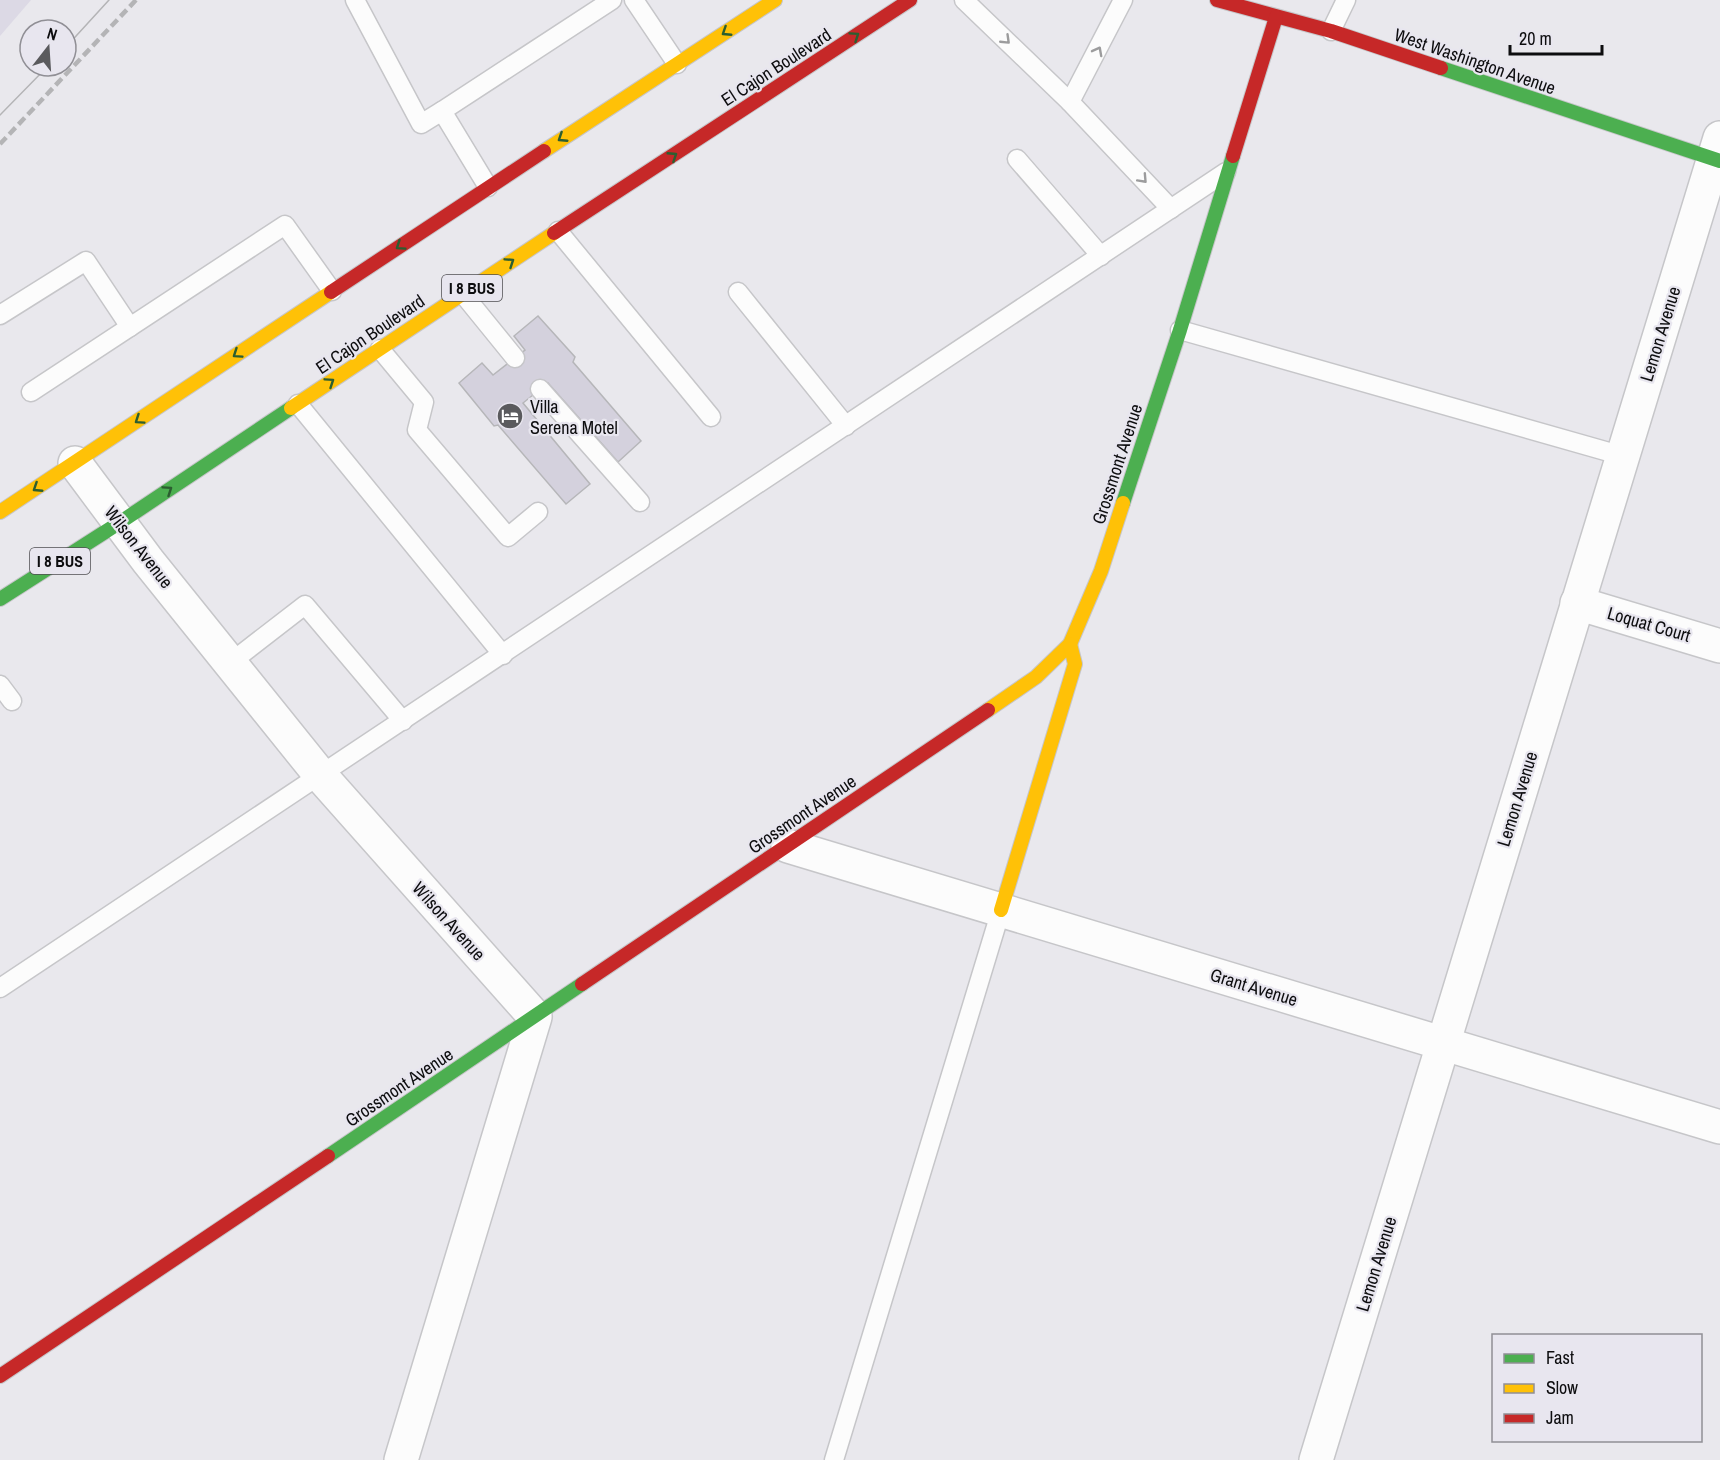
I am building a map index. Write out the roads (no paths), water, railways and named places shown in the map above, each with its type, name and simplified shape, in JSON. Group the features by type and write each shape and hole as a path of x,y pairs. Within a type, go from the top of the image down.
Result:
{"main road":[{"path":"0,512 488,187 775,0"},
{"name":"El Cajon Boulevard","path":"0,599 119,523 462,294 910,0"},
{"name":"West Washington Avenue","path":"1217,0 1278,8 1331,31 1718,153"},
{"name":"Grossmont Avenue","path":"0,1376 1036,677 1070,644 1101,571 1180,330 1278,8"},
{"path":"1001,910 1075,664 1070,644"}],"street":[{"name":"Lemon Avenue","path":"1316,1460 1577,603 1718,153"},
{"name":"Wilson Avenue","path":"75,463 119,523 321,776 535,1017"},
{"name":"Loquat Court","path":"1577,603 1720,646"},
{"name":"Grant Avenue","path":"788,846 1720,1127"},
{"path":"401,1460 535,1017"}],"lane":[{"path":"355,0 421,124 585,7 612,0"},
{"path":"634,0 677,64"},
{"path":"964,0 1070,102 1171,209"},
{"path":"1070,102 1123,0"},
{"path":"1331,31 1346,0"},
{"path":"442,111 488,187"},
{"path":"1017,159 1101,256"},
{"path":"0,988 1228,171"},
{"path":"32,392 285,225 332,291"},
{"path":"558,231 711,417"},
{"path":"0,315 86,261 130,327"},
{"path":"738,292 846,426"},
{"path":"462,294 515,358"},
{"path":"1180,330 1623,456"},
{"path":"380,349 424,402 417,430 508,537 538,512"},
{"path":"540,389 640,501"},
{"path":"298,404 503,655"},
{"path":"230,663 305,605 403,721"},
{"path":"0,686 12,701"},
{"path":"834,1460 1001,910"}],"tram line":[{"path":"78,34 109,0"},
{"path":"0,115 36,78"}],"railway":[{"path":"0,144 136,0"}],"place":[{"name":"Villa Serena Motel","path":"510,416"}]}
